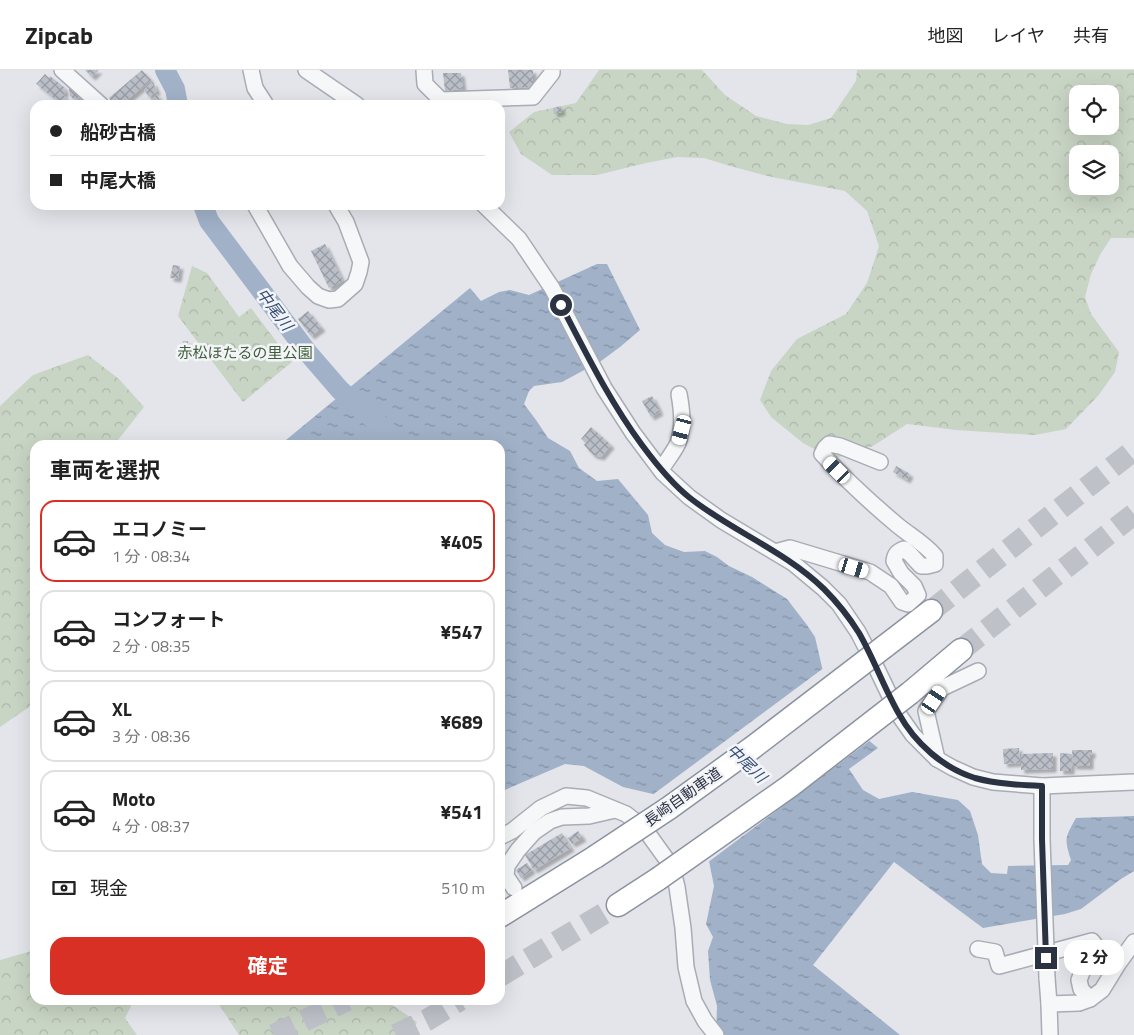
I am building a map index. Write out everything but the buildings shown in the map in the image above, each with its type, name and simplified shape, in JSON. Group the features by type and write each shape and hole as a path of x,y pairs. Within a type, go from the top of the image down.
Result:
{"highway":[{"name":"長崎自動車道","path":"505,913 595,858 669,808 752,748 931,611"},
{"path":"618,905 658,880 790,786 962,650"}],"street":[{"path":"62,70 95,100"},
{"path":"251,70 255,88 263,100"},
{"path":"306,70 350,100"},
{"path":"424,70 425,84 441,100 533,97 552,74 552,70"},
{"path":"258,210 290,266 318,296 329,300 338,299 355,284 359,272 360,262 346,222 339,210"},
{"path":"489,210 519,239 552,288 604,388 633,433 661,470 689,497 721,520 793,564 823,588 839,604 858,632 899,715 913,735 938,759 974,777 993,782 1042,786 1134,782"},
{"path":"661,470 678,444 682,430 682,410 679,394"},
{"path":"775,552 790,548 870,572 891,586 902,602 908,604 914,600 918,595 914,586 901,573 894,562 895,556 897,552 904,549 921,566 935,564 935,556 928,547 897,524 858,490 822,454 829,444 840,446 880,462"},
{"path":"938,759 926,711 942,688 978,671"},
{"path":"1042,786 1042,839 1050,1035"},
{"path":"505,834 541,808 566,796 587,798 626,814 644,828 672,867 682,920 686,967 694,1001 705,1021 716,1035"},
{"path":"514,888 506,876 507,866 534,832 550,821 589,816 615,810"},
{"path":"978,949 995,952 999,966 1092,941 1098,949 1095,960 1083,970 1079,980 1081,989 1090,999"},
{"path":"1049,1004 1079,1003 1090,999 1102,990 1134,942"}],"green space":[{"path":"599,70 702,70 725,95 756,116 787,124 808,125 831,118 856,81 857,70 1134,70 1134,238 1111,238 1091,274 1085,297 1091,314 1119,352 1115,372 1098,396 1066,429 1035,435 956,430 907,424 873,446 833,459 803,443 771,417 760,400 771,371 797,339 846,314 867,283 879,246 867,211 845,191 772,177 704,158 677,157 597,175 552,175 521,154 509,132 534,112 576,103"},
{"name":"赤松ほたるの里公園","path":"192,266 207,273 239,317 251,308 292,362 243,402 178,316"},
{"path":"88,355 119,379 144,407 118,440 30,440 30,706 0,727 0,406 33,375"},
{"path":"30,951 30,1005 132,1005 125,1018 137,1035 0,1035 0,960"},
{"path":"219,1005 392,1005 417,1022 411,1035 239,1035"}],"water":[{"path":"597,264 607,264 640,330 601,361 562,382 534,386 529,391 524,404 548,438 570,451 579,468 597,481 618,479 648,515 652,533 665,545 684,552 705,551 787,599 815,637 825,680 840,707 867,739 878,748 849,769 863,790 879,799 912,792 958,800 970,811 978,835 982,864 991,873 1007,874 1008,866 1068,865 1071,860 1067,847 1067,838 1076,818 1134,816 1134,871 1081,909 1065,914 983,928 894,862 813,965 900,1035 716,1035 717,1006 710,980 708,951 713,937 706,924 714,886 707,851 682,810 653,794 623,787 584,766 565,764 505,790 505,440 286,440 470,288 481,301 499,292 510,290 529,295"}],"pier":[{"path":"825,667 827,679 842,706 872,739 707,863 705,852 680,812 651,796"}],"waterway":[{"name":"中尾川","path":"165,70 175,89 177,100"},
{"name":"中尾川","path":"205,210 209,221 308,353 340,390 397,440"}],"tunnel":[{"path":"931,611 1134,450"},
{"path":"961,650 1134,514"},
{"path":"505,973 618,905"},
{"path":"274,1035 337,1005"},
{"path":"396,1035 452,1005"}],"route":[{"path":"561,305 604,388 633,433 663,472 689,497 721,520 793,564 823,588 839,604 858,632 899,715 913,735 938,759 974,777 993,782 1042,786 1046,958"}]}
